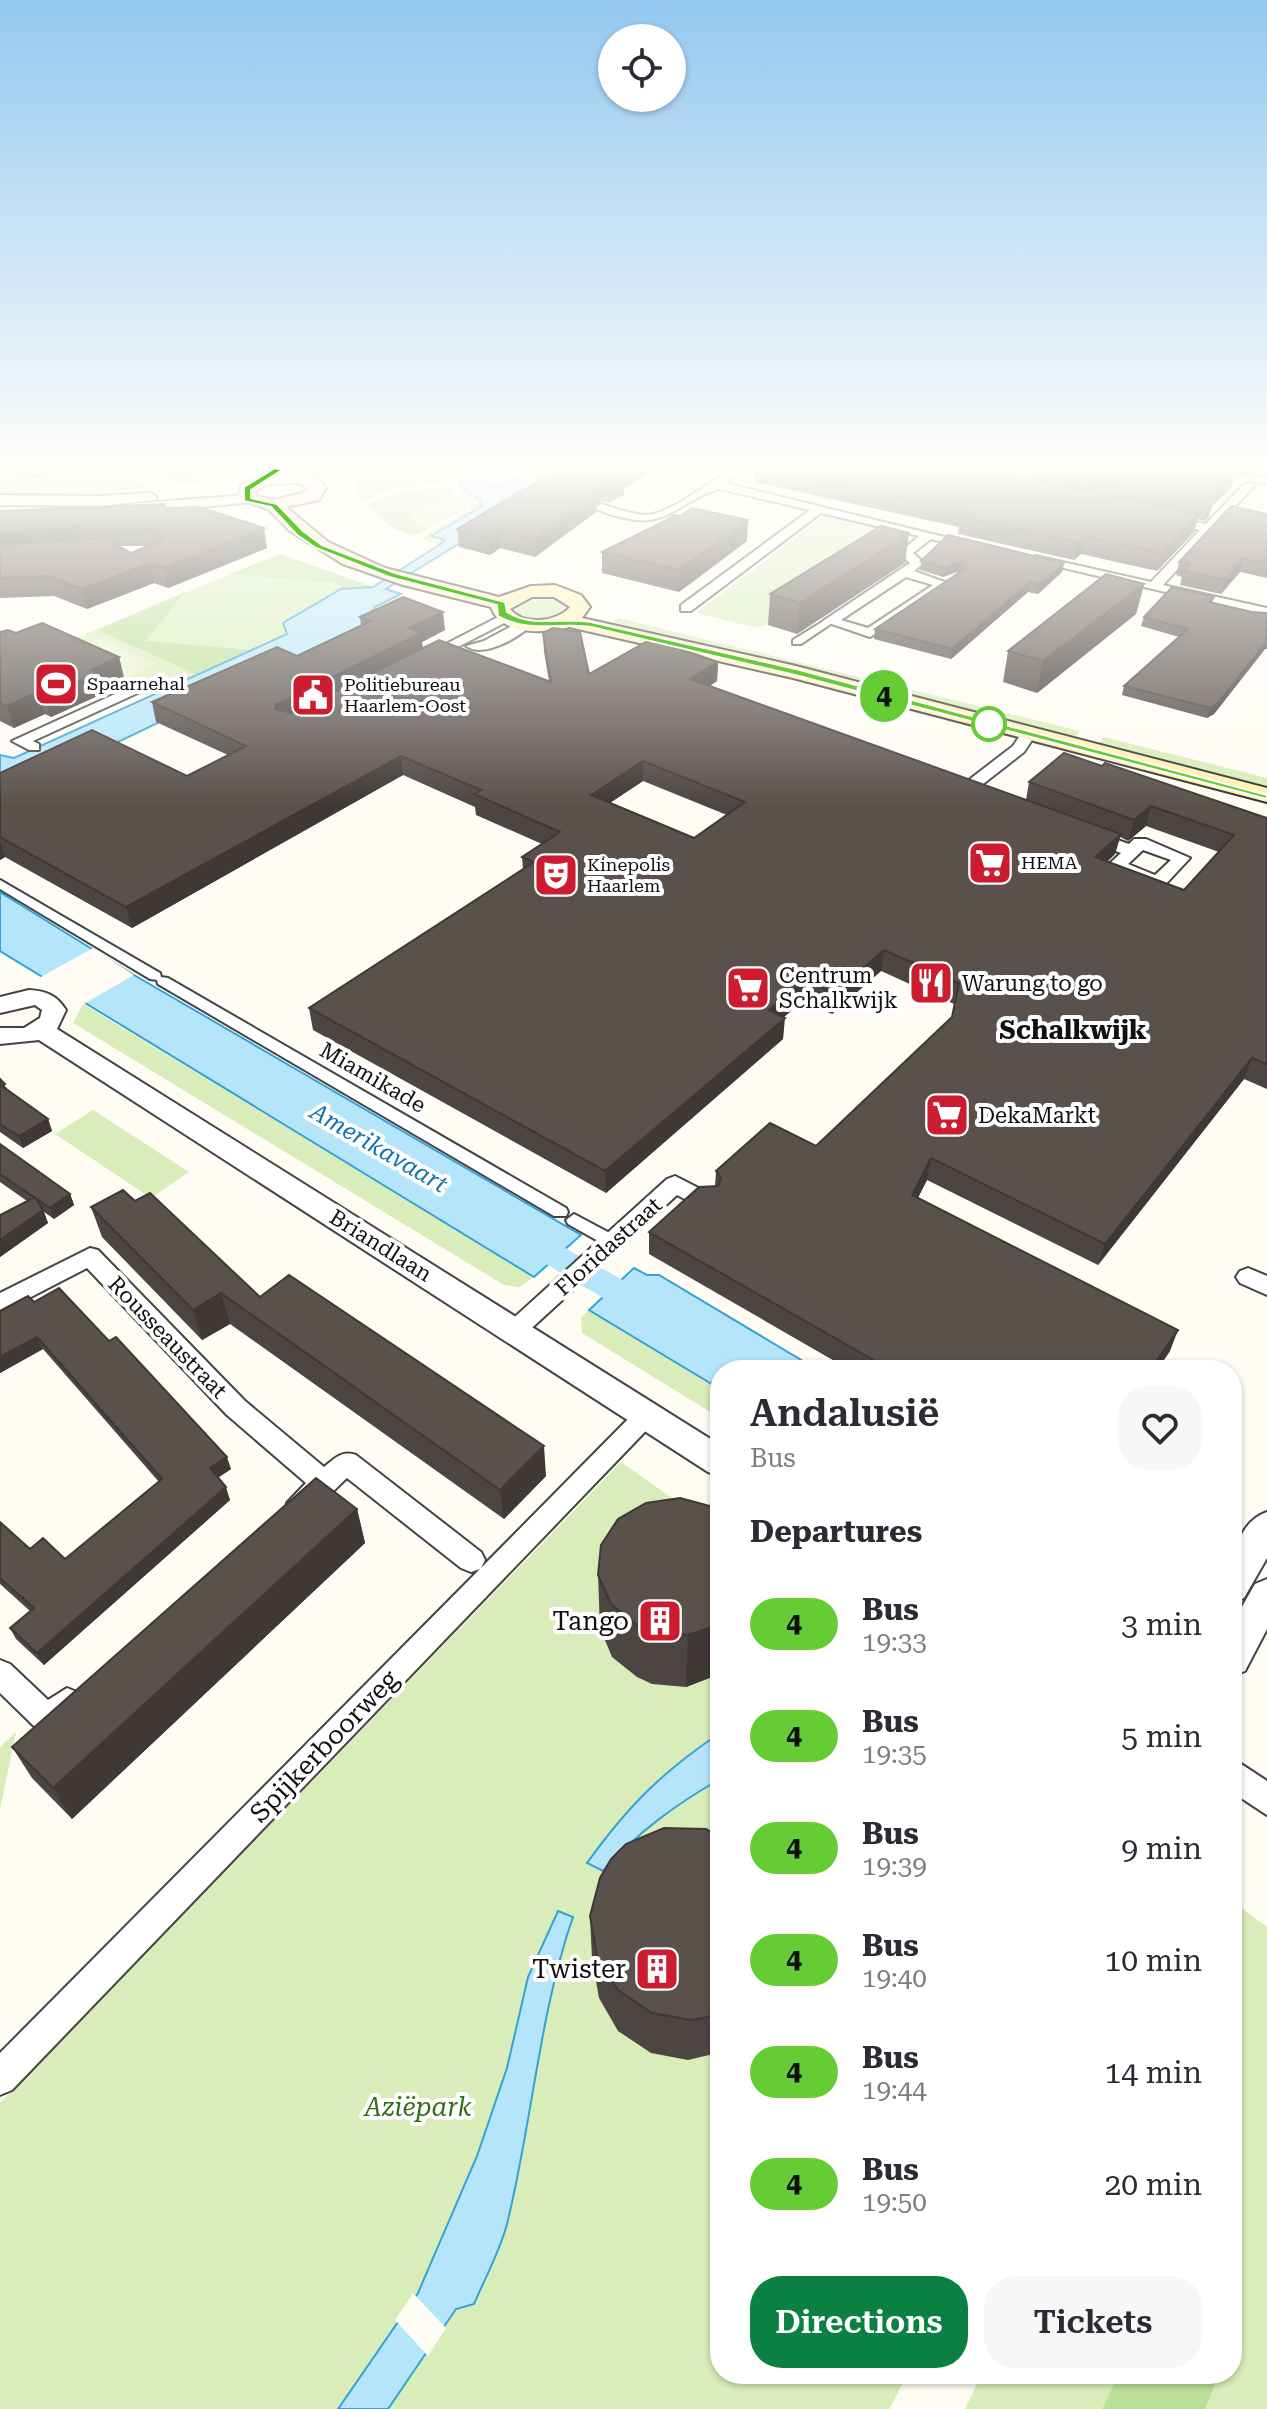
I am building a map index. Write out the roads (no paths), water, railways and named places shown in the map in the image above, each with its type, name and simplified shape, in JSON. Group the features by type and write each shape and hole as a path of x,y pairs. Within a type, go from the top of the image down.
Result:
{"main road":[{"path":"432,582 513,610 674,626 1252,769"},
{"path":"513,610 558,592 574,598 573,614"},
{"path":"573,614 1267,795"}],"street":[{"path":"686,608 720,582"},
{"path":"797,642 888,582"},
{"path":"830,621 870,633 943,584 938,582"},
{"path":"1103,588 1110,582"},
{"path":"1134,582 1260,610 1267,594"},
{"path":"1154,587 1158,582"},
{"path":"410,666 513,610"},
{"path":"448,648 487,645 513,610"},
{"path":"0,736 27,744 137,688"},
{"path":"1000,802 967,789 1019,749 1028,734"},
{"path":"1073,829 1132,851"},
{"name":"Miamikade","path":"0,884 610,1244"},
{"path":"0,1036 22,1037 41,1030 53,1017 51,1004 45,1000 24,997 1,1004"},
{"name":"Briandlaan","path":"41,1030 710,1455"},
{"name":"Floridastraat","path":"515,1330 675,1184 706,1201"},
{"name":"Rousseaustraat","path":"0,1304 90,1256 236,1408 324,1483"},
{"name":"Spijkerboorweg","path":"0,2078 649,1414"},
{"path":"275,1524 347,1463 471,1560"},
{"path":"1242,1570 1267,1527"},
{"path":"1242,1640 1260,1607"},
{"path":"0,1673 47,1719 83,1689"}],"water":[{"path":"380,582 397,582 386,589 401,594 375,607 365,624 78,761 0,781 0,755 14,758 287,634 283,623 341,589 373,587"},
{"path":"0,892 134,975 581,1235 534,1277 0,951"},
{"path":"634,1268 647,1275 659,1275 801,1360 710,1360 710,1383 589,1310"},
{"path":"710,1740 710,1785 658,1820 603,1871 587,1863 647,1791"},
{"path":"558,1911 573,1917 552,1992 516,2186 507,2224 492,2264 474,2304 456,2309 388,2409 338,2409 418,2293 477,2156 507,2068 528,1977"}],"waterway":[{"name":"Amerikavaart","path":"522,1235 646,1308"}],"place":[{"name":"Spaarnehal","path":"56,684"},
{"name":"Politiebureau Haarlem-Oost","path":"313,695"},
{"name":"HEMA","path":"990,863"},
{"name":"Kinepolis Haarlem","path":"556,875"},
{"name":"Warung to go","path":"931,983"},
{"name":"Centrum Schalkwijk","path":"748,988"},
{"name":"DekaMarkt","path":"947,1115"},
{"name":"Tango","path":"660,1621"},
{"name":"Twister","path":"657,1969"}],"district":[{"name":"Schalkwijk","path":"1073,1030"}],"park label":[{"name":"Aziëpark","path":"418,2107"}]}
